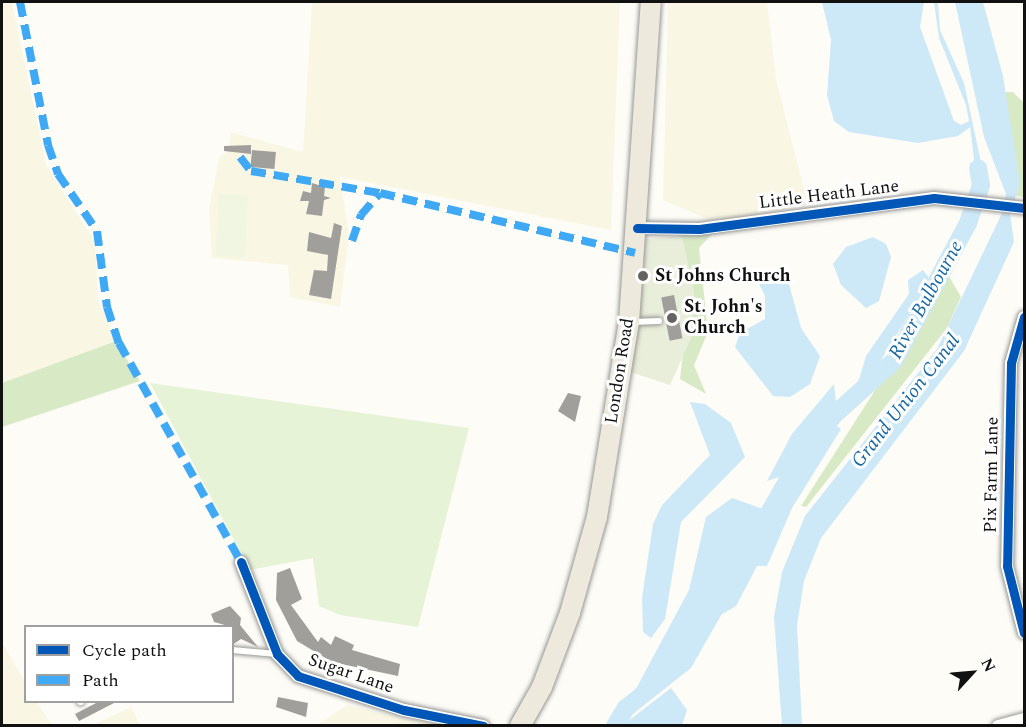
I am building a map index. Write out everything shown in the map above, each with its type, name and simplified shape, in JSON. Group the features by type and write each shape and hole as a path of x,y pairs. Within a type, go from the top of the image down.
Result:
{"main road":[{"name":"London Road","path":"520,726 542,687 591,548 629,322 651,2"}],"street":[{"name":"Little Heath Lane","path":"637,228 699,229 934,198 1021,208"},
{"name":"Pix Farm Lane","path":"1024,317 1011,363 1007,566 1024,633"},
{"name":"Sugar Lane","path":"241,562 277,654 298,676 404,710 483,726"},
{"path":"998,726 1024,719"}],"lane":[{"path":"629,322 659,321"},
{"path":"234,650 277,654"}],"shaded area":[{"path":"2,2 12,2 46,165 95,241 98,300 116,341 2,383"},
{"path":"312,2 620,2 611,230 340,177 349,235 340,307 290,297 288,265 212,258 209,209 219,157 228,151 231,132 303,152"},
{"path":"668,2 767,2 776,79 808,205 712,221 663,200"},
{"path":"2,642 24,680 24,703 38,703 52,725 2,725"},
{"path":"347,705 406,719 439,725 317,725"},
{"path":"131,707 140,725 93,725"}],"green space":[{"path":"1001,92 1013,92 1024,103 1024,197 1010,195"},
{"path":"218,194 248,195 246,257 216,256"},
{"path":"713,233 699,248 708,332 694,365 706,394 680,379 688,309 679,234"},
{"name":"St. John's Church","path":"682,236 694,292 692,336 670,385 630,372 643,239"},
{"path":"942,264 961,297 947,328 806,507 801,506 911,334"},
{"path":"116,341 140,381 2,427 2,383"},
{"path":"150,383 469,428 418,627 340,615 319,606 313,558 250,570"}],"water":[{"path":"822,2 924,2 920,27 954,121 961,125 969,121 966,105 939,38 934,2 938,2 940,30 964,83 987,190 978,191 970,127 958,136 918,143 849,132 834,121 827,95 831,40"},
{"name":"Grand Union Canal","path":"955,2 983,2 1003,76 1020,184 1010,213 1014,242 964,351 821,538 804,581 797,625 802,725 782,726 774,617 782,572 805,516 937,349 1004,209 1006,194 984,137"},
{"path":"873,237 886,244 891,257 879,301 866,308 841,285 833,264 846,247"},
{"path":"923,270 929,278 925,288 875,370 858,383 866,356 909,294 908,280"},
{"path":"754,274 772,274 789,284 801,328 820,356 810,384 790,397 773,396 735,347 740,333 765,319 765,296"},
{"path":"834,384 836,403 779,477 767,481 792,434"},
{"path":"690,402 705,404 731,423 745,457 681,522 665,619 651,638 643,632 642,598 653,524 662,505 710,455"},
{"path":"834,424 841,429 792,508 767,566 757,566 736,606 712,620 775,503"},
{"path":"732,498 763,509 683,652 630,700 689,590 706,517"},
{"path":"671,688 687,710 682,725 623,725"}],"building":[{"path":"251,145 251,154 224,151 224,146"},
{"path":"252,150 276,152 274,169 251,167"},
{"path":"312,183 325,187 324,196 331,198 324,200 322,216 306,214 309,201 300,201 303,191 311,193"},
{"path":"334,223 342,226 331,299 309,295 314,270 327,271 328,255 307,251 309,232 331,238"},
{"name":"St. John's Church","path":"674,295 682,338 670,341 661,297"},
{"path":"568,393 581,396 575,422 558,411"},
{"path":"290,568 302,599 291,605 318,642 321,637 331,645 335,636 354,645 352,650 400,664 398,676 332,662 297,641 276,600 277,573"},
{"path":"230,606 241,618 240,625 258,647 241,639 234,644 234,625 214,622 211,614"},
{"path":"278,697 308,703 306,717 276,707"},
{"path":"96,703 114,703 79,721 75,714"}],"waterway":[{"name":"River Bulbourne","path":"615,726 626,708 684,662 798,462 834,415 894,361 968,223 981,185 978,168"}],"marked path":[{"path":"20,2 48,145 58,174 97,231 107,307 119,343 241,562"},
{"path":"240,157 251,171 380,193 635,253"},
{"path":"352,241 361,215 380,193"}],"cycle path":[{"path":"637,228 699,229 934,198 1024,208"},
{"path":"1024,317 1011,363 1007,566 1024,633"},
{"path":"241,562 277,654 298,676 404,710 483,726"}],"place":[{"name":"St Johns Church","path":"643,276"},
{"name":"St. John's Church","path":"672,318"}]}
